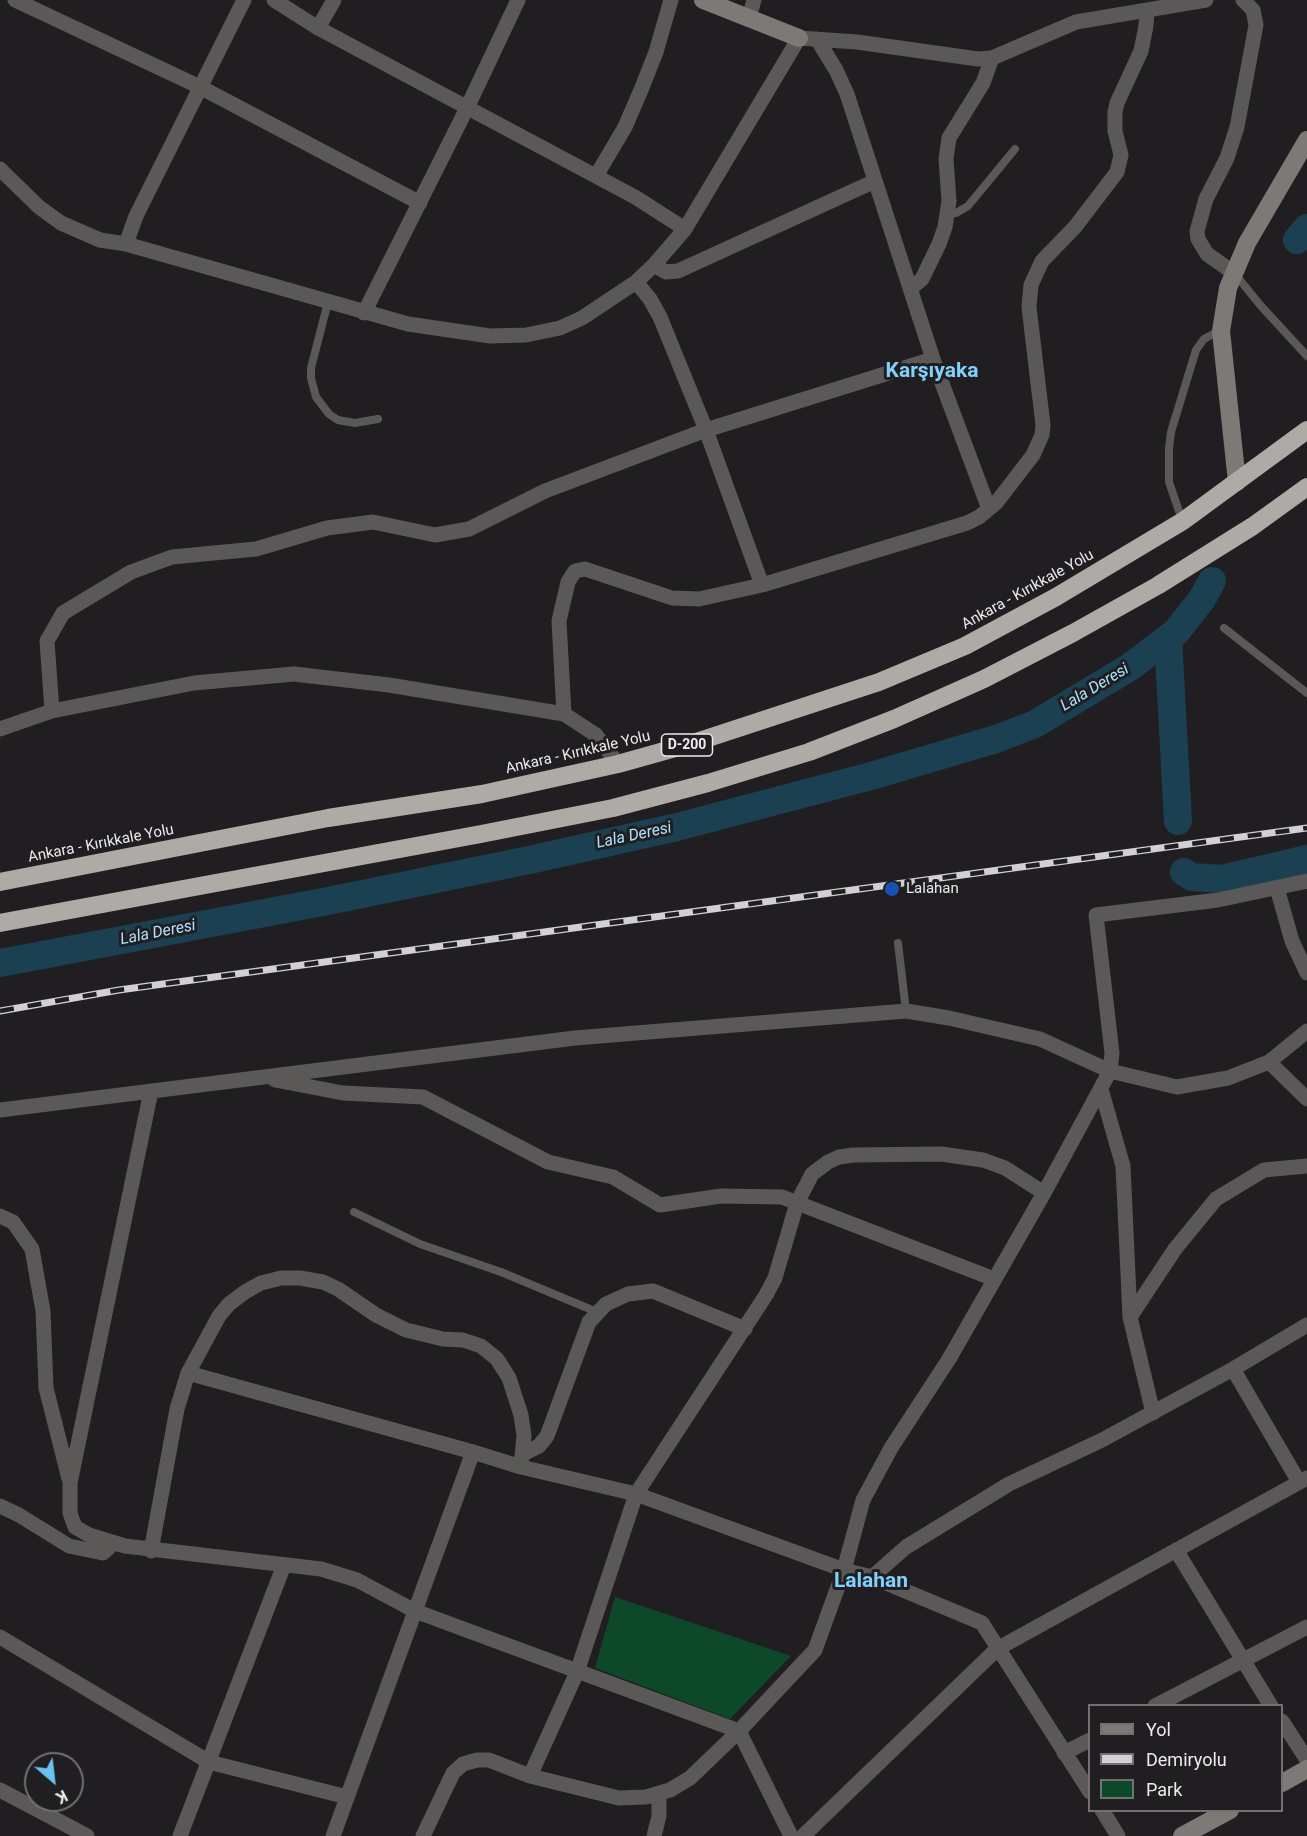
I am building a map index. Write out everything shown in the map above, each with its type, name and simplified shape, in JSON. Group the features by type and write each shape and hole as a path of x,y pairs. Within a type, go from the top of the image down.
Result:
{"highway":[{"name":"Ankara - Kırıkkale Yolu","path":"0,882 328,818 482,794 618,764 693,743 879,682 965,646 1056,597 1183,521 1307,430"},
{"path":"0,924 613,807 708,783 809,752 894,719 984,679 1072,633 1166,580 1307,487"}],"street":[{"path":"15,0 32,3 200,87 420,203"},
{"path":"126,244 136,216 244,0"},
{"path":"274,0 318,28 635,197 685,229"},
{"path":"318,28 334,0"},
{"path":"364,313 467,108 518,0"},
{"path":"596,177 625,127 641,90 656,52 671,0"},
{"path":"703,0 808,39 857,42 978,59 992,58 1076,21 1206,0"},
{"path":"749,18 754,0"},
{"path":"1234,273 1207,254 1198,239 1197,231 1206,199 1233,143 1239,117 1256,25 1253,10 1243,0"},
{"path":"564,714 559,621 568,582 575,571 585,569 660,595 685,599 714,596 762,585 967,523 989,509 1033,455 1040,442 1042,425 1029,307 1031,285 1042,261 1075,226 1117,172 1121,155 1115,112 1141,51 1147,11"},
{"path":"808,39 836,70 847,94 933,359 989,509"},
{"path":"0,168 39,207 61,223 100,240 126,244 408,324 490,336 526,335 560,328 582,318 636,282 654,265 685,229 808,39"},
{"path":"910,289 922,279 932,260 948,214 949,188 946,159 949,138 983,83 992,58"},
{"path":"1237,482 1221,331 1228,288 1247,243 1307,140"},
{"path":"654,265 666,272 678,271 875,181"},
{"path":"636,282 650,299 660,317 706,430 762,585"},
{"path":"52,711 47,641 52,632 63,613 130,572 172,557 256,549 327,528 373,522 435,536 469,530 545,491 706,430 933,359"},
{"path":"0,729 52,711 194,683 294,674 389,685 564,714 596,735 618,764"},
{"path":"423,1836 453,1773 463,1764 477,1760 489,1760 530,1776 619,1798 632,1799 659,1794 690,1778 739,1731 815,1650 844,1570 863,1500 891,1448 949,1359 1044,1193 1110,1071 1113,1053 1096,915 1218,900 1307,881"},
{"path":"1277,888 1292,941 1307,974"},
{"path":"0,1110 576,1038 906,1011 949,1018 1040,1039 1110,1071 1177,1087 1228,1078 1269,1062 1307,1031"},
{"path":"1269,1062 1307,1099"},
{"path":"260,1077 343,1093 423,1096 548,1162 612,1177 660,1205 721,1196 782,1197 994,1279"},
{"path":"1101,1089 1123,1166 1130,1317 1153,1413"},
{"path":"151,1091 70,1482 70,1513 75,1527 89,1535 150,1551 321,1569 357,1580 415,1611 739,1731 791,1836"},
{"path":"530,1776 577,1672 636,1494 766,1295 775,1278 797,1203 812,1174 839,1157 941,1154 962,1156 1005,1168 1044,1193"},
{"path":"1130,1317 1175,1249 1216,1199 1264,1170 1307,1166"},
{"path":"0,1216 13,1222 33,1249 43,1311 46,1388 70,1482"},
{"path":"150,1551 177,1409 188,1373 219,1316 229,1304 244,1292 261,1283 281,1278 300,1278 322,1282 338,1289 376,1315 406,1330 444,1339 463,1340 481,1346 497,1359 509,1378 521,1415 524,1436 522,1461"},
{"path":"522,1461 547,1436 589,1322 606,1304 628,1294 653,1291 745,1329"},
{"path":"872,1577 906,1547 1009,1484 1153,1413 1233,1369 1307,1324"},
{"path":"803,1836 997,1649 1303,1480 1233,1369"},
{"path":"188,1373 473,1452 522,1461 636,1494 844,1570 872,1577 982,1623 1088,1790"},
{"path":"333,1836 473,1452"},
{"path":"0,1506 69,1546 103,1553 114,1543"},
{"path":"1176,1550 1271,1704"},
{"path":"180,1836 284,1565"},
{"path":"1159,1704 1307,1627"},
{"path":"0,1637 209,1762 347,1797"},
{"path":"1283,1724 1307,1761"},
{"path":"1064,1752 1088,1740"},
{"path":"1283,1782 1307,1769"},
{"path":"0,1790 87,1836"},
{"path":"654,1836 659,1816 659,1794"},
{"path":"1103,1812 1118,1836"},
{"path":"1182,1836 1226,1812"}],"lane":[{"path":"948,214 956,213 968,206 1015,148"},
{"path":"1234,273 1307,356"},
{"path":"328,302 311,368 312,388 329,414 338,420 355,423 378,419"},
{"path":"1183,521 1169,482 1171,432 1196,350 1204,339 1221,331"},
{"path":"1224,628 1307,693"},
{"path":"898,943 906,1011"},
{"path":"354,1212 420,1244 501,1272 597,1312"}],"green space":[{"path":"615,1597 791,1656 730,1719 595,1668"}],"waterway":[{"path":"1297,240 1307,228"},
{"name":"Lala Deresi","path":"0,963 328,901 677,827 871,776 996,739 1035,724 1130,667 1176,632 1202,599 1212,581"},
{"path":"1168,638 1178,821"},
{"path":"1184,872 1192,877 1222,879 1307,859"}],"railway":[{"path":"0,1011 119,990 1307,828"}],"place":[{"name":"Lalahan","path":"892,889"}],"district":[{"name":"Karşıyaka","path":"932,372"},
{"name":"Lalahan","path":"871,1582"}]}
